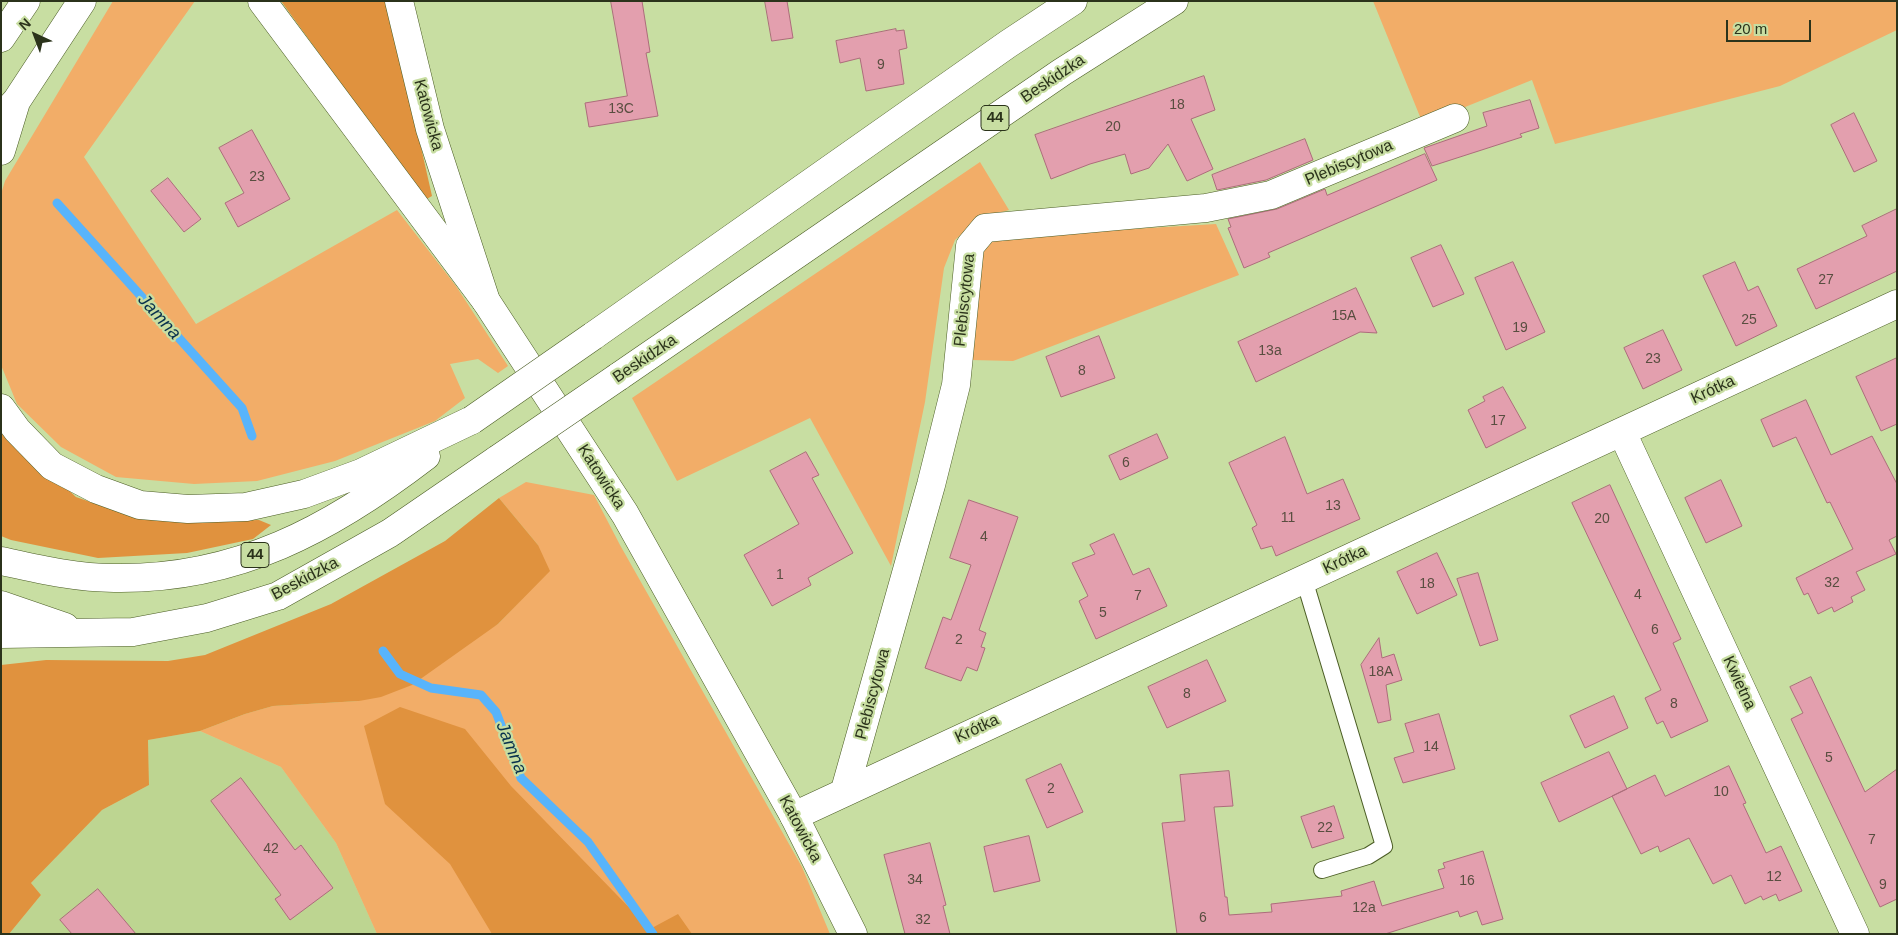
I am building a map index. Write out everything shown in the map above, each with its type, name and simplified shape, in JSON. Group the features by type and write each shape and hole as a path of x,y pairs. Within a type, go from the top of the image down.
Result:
{"street":[{"path":"1,38 26,1"},
{"path":"1,151 9,109 82,1"},
{"path":"262,1 486,301"},
{"name":"Katowicka","path":"399,1 430,129 486,301 625,514 794,816 853,934"},
{"name":"44","path":"1,561 51,572 112,578 162,577 212,568 272,550 329,522 403,474 472,420 1008,44 1073,1"},
{"name":"Beskidzka","path":"81,632 132,632 208,618 278,596 390,533 1062,72 1174,1"},
{"name":"Plebiscytowa","path":"845,790 931,486 956,385 970,246 985,228 1206,208 1271,195 1455,118"},
{"name":"Krótka","path":"794,816 845,790 1897,304"},
{"path":"1,408 17,430 52,466 96,489 140,505 188,508 246,507 304,494 361,474 472,420"},
{"name":"Kwietna","path":"1622,432 1855,934"},
{"path":"1,605 81,632"},
{"name":"44","path":"1,634 81,632"}],"lane":[{"path":"1304,579 1384,846 1368,856 1322,870"}],"shaded area":[{"path":"113,1 195,1 84,157 196,324 397,210 456,286 508,366 498,373 478,359 450,364 465,398 435,421 335,461 257,481 194,484 116,477 61,447 17,404 1,365 1,194 5,181"},
{"path":"281,1 388,1 432,196 425,200"},
{"path":"1373,1 1897,1 1897,30 1780,86 1555,144 1532,80 1423,124"},
{"path":"980,162 1009,210 978,219 955,240 944,268 925,402 891,566 810,418 677,481 632,398"},
{"path":"1216,224 1239,275 1013,361 972,360 980,253 997,237"},
{"path":"1,427 76,497 131,516 190,522 259,520 271,525 253,539 187,553 98,558 11,540 1,536"},
{"path":"526,482 594,495 620,545 802,867 830,934 377,934 336,843 281,767 200,731 245,714 273,706 359,701 498,624 521,600 538,545 499,498"},
{"path":"499,498 538,545 550,571 498,624 412,685 381,697 359,701 273,706 245,714 200,731 148,740 149,785 102,810 31,883 41,895 9,934 1,934 1,665 46,660 168,661 205,655 331,604 445,541"},
{"path":"400,707 465,729 511,786 650,929 678,914 692,934 492,934 450,864 385,804 364,726"},
{"path":"200,731 281,767 336,843 377,934 9,934 41,895 31,883 102,810 149,785 148,740"}],"building":[{"path":"611,1 642,1 650,52 646,53 658,116 589,127 585,103 627,96"},
{"path":"765,1 787,1 793,38 772,41"},
{"path":"896,29 896,31 904,30 907,48 899,50 904,84 866,91 860,58 840,63 836,41"},
{"path":"1204,76 1215,110 1191,119 1213,169 1187,181 1168,144 1149,168 1131,174 1125,154 1090,164 1051,179 1035,135"},
{"path":"1530,100 1539,128 1520,134 1522,137 1432,166 1424,148 1487,126 1483,113"},
{"path":"1854,113 1877,161 1854,172 1831,125"},
{"path":"252,130 290,199 238,227 225,203 244,193 219,148"},
{"path":"1305,139 1313,160 1266,180 1217,190 1212,175"},
{"path":"1425,154 1437,180 1268,253 1270,257 1244,268 1228,228 1231,227 1228,219 1277,209 1325,189 1327,195"},
{"path":"168,178 201,219 184,232 151,191"},
{"path":"1897,209 1897,271 1816,309 1797,269 1867,236 1862,226"},
{"path":"1441,245 1464,294 1433,307 1411,258"},
{"path":"1513,262 1545,332 1506,350 1475,278"},
{"path":"1735,262 1748,291 1758,286 1777,326 1736,346 1703,276"},
{"path":"1356,288 1377,333 1360,332 1256,382 1238,342"},
{"path":"1663,330 1682,370 1643,389 1624,348"},
{"path":"1099,336 1115,378 1061,397 1046,357"},
{"path":"1897,358 1897,424 1881,431 1856,377"},
{"path":"1503,387 1526,428 1486,448 1468,410 1485,401 1483,397"},
{"path":"1806,400 1831,455 1872,436 1897,484 1897,536 1889,540 1896,554 1856,572 1865,590 1851,597 1853,602 1834,612 1832,607 1818,614 1808,593 1804,595 1796,578 1853,549 1830,502 1827,503 1796,437 1773,447 1761,420"},
{"path":"1157,434 1168,458 1120,480 1109,456"},
{"path":"1285,437 1307,494 1343,479 1360,519 1276,556 1272,546 1261,549 1252,528 1257,525 1229,463"},
{"path":"806,452 819,475 812,478 853,553 808,578 811,585 772,606 744,555 799,524 770,471"},
{"path":"1721,480 1742,526 1706,543 1685,498"},
{"path":"1610,485 1681,639 1673,643 1708,721 1671,738 1663,721 1657,724 1645,698 1661,690 1572,503"},
{"path":"969,500 1018,517 979,630 986,633 981,647 985,648 977,671 967,667 961,681 925,668 943,617 951,620 971,565 950,558"},
{"path":"1114,534 1133,575 1149,568 1167,606 1096,639 1079,601 1088,596 1072,563 1095,554 1090,545"},
{"path":"1437,553 1457,595 1417,614 1397,572"},
{"path":"1478,573 1498,640 1480,646 1457,579"},
{"path":"1379,638 1382,658 1394,654 1402,680 1386,685 1391,720 1378,723 1361,665"},
{"path":"1207,660 1226,701 1167,728 1148,687"},
{"path":"1811,677 1865,792 1897,769 1897,899 1880,907 1791,719 1803,713 1790,687"},
{"path":"1614,696 1628,728 1585,748 1570,716"},
{"path":"1439,714 1455,769 1403,783 1394,758 1414,752 1405,724"},
{"path":"1609,752 1627,789 1559,822 1541,783"},
{"path":"1061,764 1083,812 1047,828 1026,780"},
{"path":"1729,766 1746,803 1743,804 1766,853 1781,846 1802,891 1779,901 1776,894 1763,900 1761,896 1745,904 1731,875 1713,884 1689,838 1660,852 1658,846 1641,854 1612,796 1655,775 1665,796"},
{"path":"1229,771 1233,806 1214,807 1229,915 1272,912 1271,904 1342,896 1341,891 1374,881 1382,906 1444,888 1438,870 1445,868 1443,863 1483,851 1503,919 1482,925 1477,911 1460,917 1458,911 1385,934 1177,934 1162,823 1185,821 1180,775"},
{"path":"241,778 295,850 301,845 333,888 290,920 275,899 281,895 211,801"},
{"path":"1334,806 1344,838 1312,848 1301,817"},
{"path":"1029,836 1040,881 994,892 984,847"},
{"path":"930,843 946,905 943,906 950,934 905,934 884,855"},
{"path":"98,889 136,934 72,934 60,920"}],"waterway":[{"name":"Jamna","path":"57,203 242,408 252,436"},
{"name":"Jamna","path":"383,651 400,674 431,688 481,695 496,712 521,778 588,842 653,934"}]}
